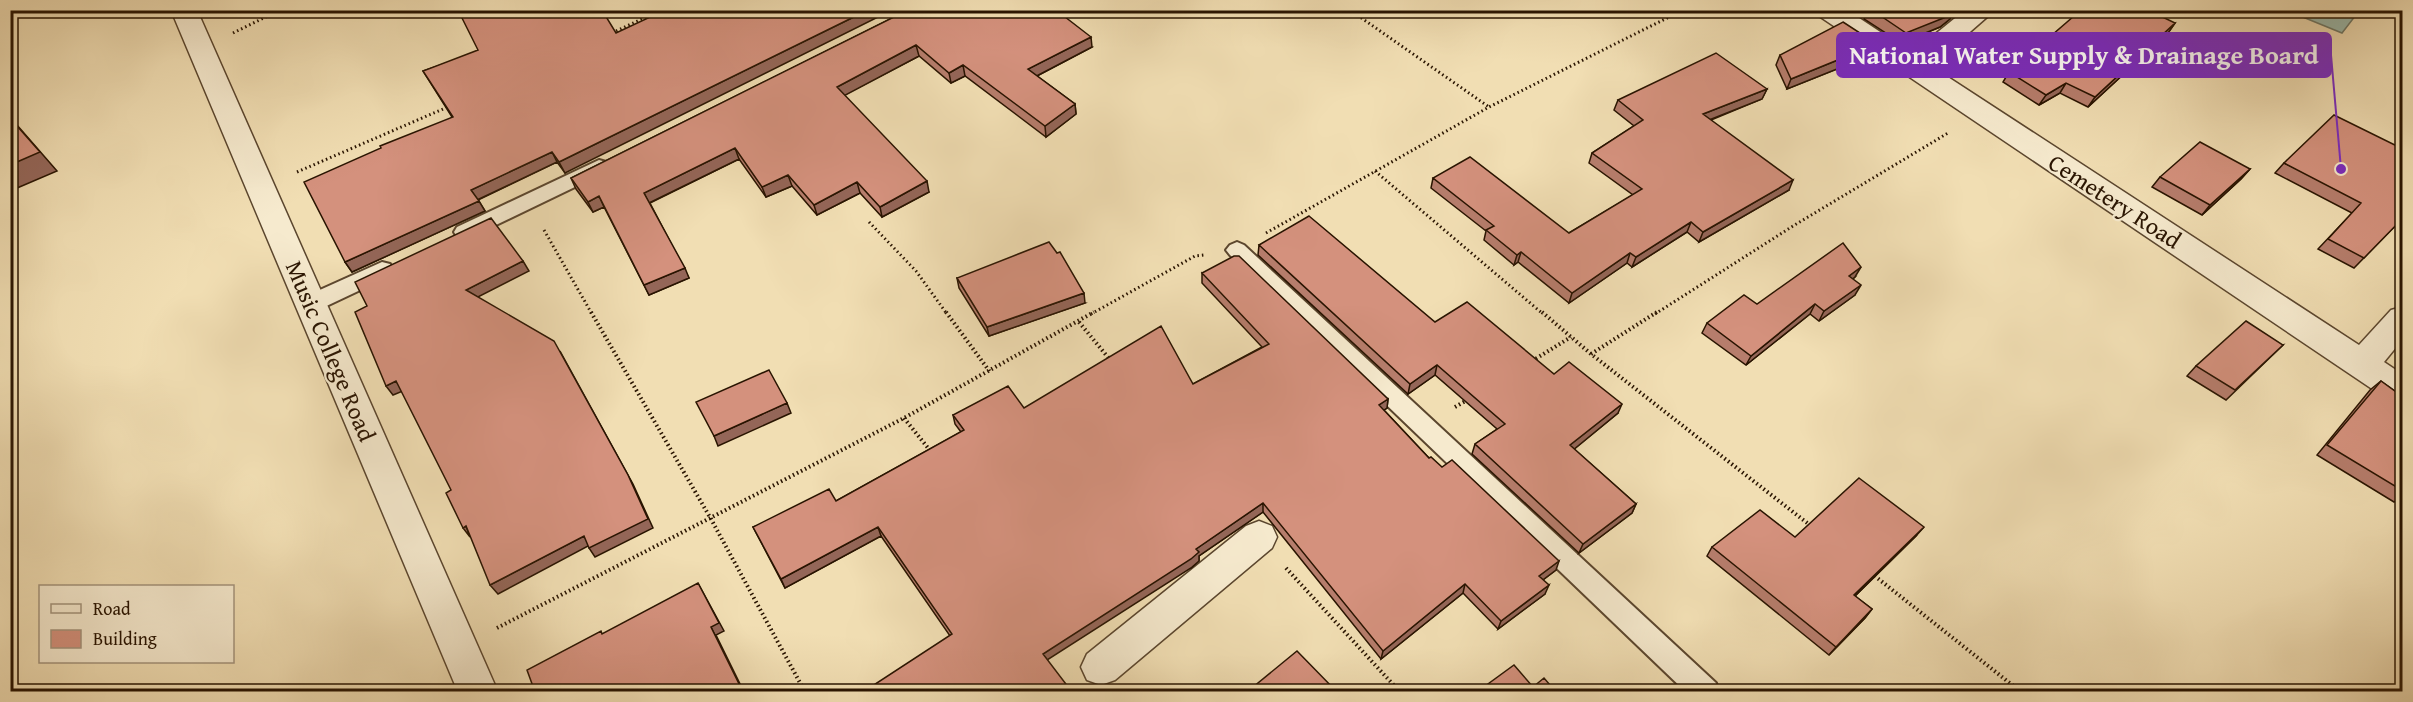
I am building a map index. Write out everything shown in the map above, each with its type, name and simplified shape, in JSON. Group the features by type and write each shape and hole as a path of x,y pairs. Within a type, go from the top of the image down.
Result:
{"street":[{"name":"Music College Road","path":"184,10 478,692"},
{"name":"Cemetery Road","path":"1828,10 2403,391"},
{"path":"1913,67 1982,10"},
{"path":"2362,364 2403,319"},
{"path":"1101,667 1259,537"}],"lane":[{"path":"445,241 613,159"},
{"path":"1237,250 1706,692"},
{"path":"310,304 404,260"}],"path":[{"path":"200,50 280,10"},
{"path":"607,35 662,10"},
{"path":"1350,10 1489,107"},
{"path":"459,648 904,418 1195,256 1237,250 1489,107 1683,10"},
{"path":"261,188 455,103"},
{"path":"1591,354 1793,226 1982,113"},
{"path":"1375,171 1591,354 1816,530"},
{"path":"528,202 711,519 805,692"},
{"path":"869,222 916,271 990,372"},
{"path":"904,418 933,455"},
{"path":"1862,567 2021,692"}],"shaded area":[{"path":"2359,10 2342,33 2288,11"}],"building":[{"path":"458,10 602,10 616,33 665,10 868,10 559,162 552,152 471,190 479,201 345,262 304,182 381,148 380,146 453,117 423,71 478,50"},
{"path":"908,10 1056,10 1091,37 1028,69 1075,104 1045,126 963,65 949,73 916,45 837,87 927,181 880,207 857,182 814,205 788,175 762,187 735,148 644,193 685,268 644,285 599,196 588,202 571,178"},
{"path":"1872,10 1954,10 1946,17 1906,33"},
{"path":"2081,10 2148,10 2175,23 2095,97 2066,83 2046,95 2009,72"},
{"path":"1843,22 1877,44 1791,79 1780,55"},
{"path":"1716,53 1767,89 1703,114 1793,180 1703,232 1691,222 1636,257 1630,253 1572,293 1521,252 1517,255 1486,230 1494,226 1433,178 1470,157 1569,233 1642,189 1592,153 1643,120 1618,100"},
{"path":"2334,115 2403,149 2403,218 2364,258 2328,239 2361,203 2284,163"},
{"path":"10,118 40,152 10,165"},
{"path":"2200,142 2250,169 2210,205 2160,177"},
{"path":"1309,216 1435,322 1467,302 1554,374 1569,362 1622,404 1570,445 1636,504 1583,544 1475,444 1505,424 1437,365 1410,384 1259,245"},
{"path":"491,218 523,261 466,290 554,341 628,475 648,519 589,548 584,536 490,585 466,526 463,528 446,493 451,490 396,381 386,386 355,312 367,306 355,282"},
{"path":"1049,242 1057,253 1060,252 1084,293 987,327 957,278"},
{"path":"1843,243 1861,267 1849,276 1861,285 1824,311 1815,304 1751,356 1707,323 1744,295 1757,304"},
{"path":"1234,256 1239,256 1388,399 1379,405 1429,458 1431,457 1442,467 1452,460 1559,561 1539,576 1549,585 1501,621 1465,584 1383,651 1263,503 1196,549 1199,552 1191,559 1043,654 1072,692 863,692 952,634 878,527 781,579 753,527 829,489 836,501 964,430 953,415 1008,386 1024,408 1161,326 1193,384 1269,344 1202,273"},
{"path":"2246,321 2283,345 2235,390 2196,366"},
{"path":"769,370 787,403 714,436 696,402"},
{"path":"2381,381 2403,397 2403,491 2327,445"},
{"path":"1859,478 1924,527 1854,595 1872,609 1836,647 1712,547 1760,510 1795,537"},
{"path":"698,583 719,623 711,627 743,692 535,692 527,670 601,631 602,634"},
{"path":"1297,651 1337,692 1247,692"},
{"path":"1514,665 1533,687 1544,678 1556,692 1477,692"},
{"path":"1640,685 1646,692 1633,692"}],"place":[{"name":"National Water Supply & Drainage Board","path":"2341,169"}]}
